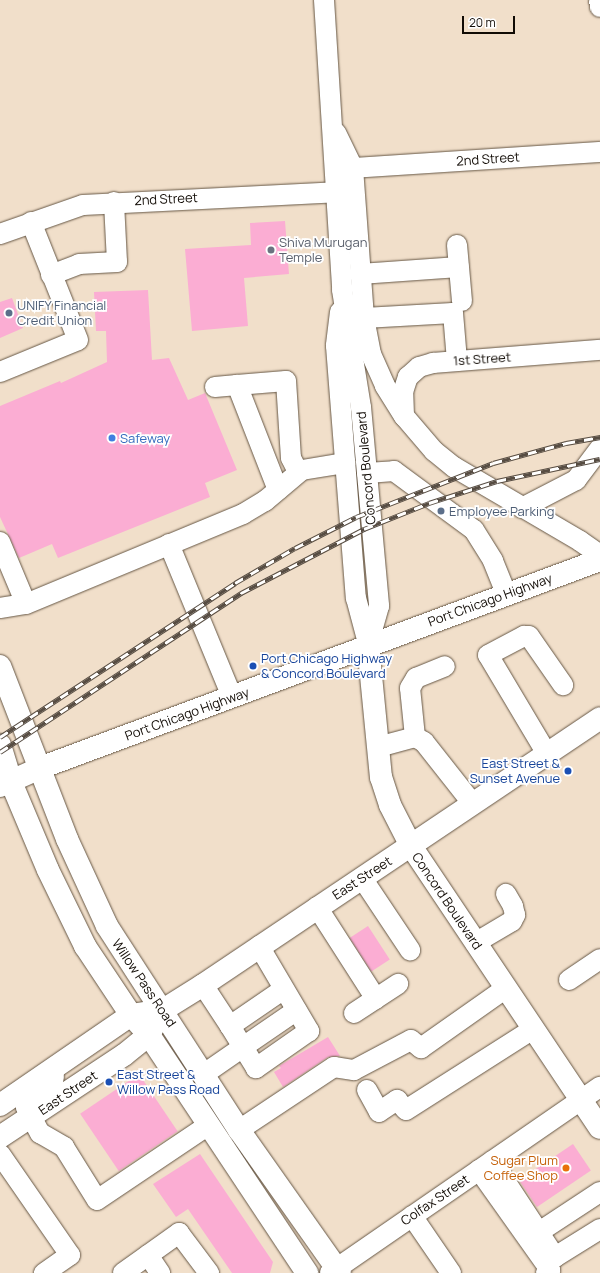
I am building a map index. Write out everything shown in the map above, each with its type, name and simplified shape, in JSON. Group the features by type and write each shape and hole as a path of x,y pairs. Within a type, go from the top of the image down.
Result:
{"main road":[{"name":"Port Chicago Highway","path":"5,784 40,768 600,560"},
{"name":"Concord Boulevard","path":"368,645 381,777 390,805 411,846 600,1128"},
{"name":"Willow Pass Road","path":"0,666 67,839 105,922 240,1130 335,1272"},
{"name":"East Street","path":"0,1105 58,1067 131,1014 163,1010 411,846 600,718"},
{"name":"Willow Pass Road","path":"0,745 5,784 85,946 131,1014 149,1035 207,1126 307,1273"},
{"name":"East Street","path":"0,1137 30,1118 149,1035 163,1010"}],"street":[{"name":"Concord Boulevard","path":"324,0 342,290 360,399 379,606 368,645"},
{"path":"600,0 600,7"},
{"name":"Concord Boulevard","path":"331,124 353,168 364,318 371,354 385,386 404,416 434,451 522,508 580,541 600,555"},
{"name":"2nd Street","path":"353,168 600,152"},
{"name":"2nd Street","path":"0,234 83,204 336,192"},
{"path":"51,275 79,264 117,262 114,202"},
{"path":"0,372 78,340 31,222"},
{"path":"457,245 462,301"},
{"path":"360,274 459,268"},
{"name":"Concord Boulevard","path":"342,290 336,346 356,598 368,645"},
{"path":"364,318 453,313 458,361"},
{"name":"1st Street","path":"404,416 403,392 408,378 419,367 458,361 600,350"},
{"path":"215,387 286,382 291,458 298,472"},
{"path":"237,386 278,490"},
{"path":"522,508 594,472 600,448"},
{"path":"0,608 26,604 243,514 278,490 298,472 320,465 345,463"},
{"path":"367,473 394,471 474,530 493,561 506,594"},
{"path":"0,542 26,604"},
{"path":"168,544 232,697"},
{"path":"547,754 488,655 524,636 529,636 563,685"},
{"path":"415,737 410,688 416,678 445,666"},
{"path":"378,747 415,737 424,742 473,804"},
{"path":"362,878 410,950"},
{"path":"475,943 512,922 515,916 513,906 506,894"},
{"path":"317,907 376,999"},
{"path":"203,984 256,1068 309,1031 258,946"},
{"path":"569,980 600,959"},
{"path":"354,1013 398,984"},
{"path":"240,1130 334,1067 354,1070 411,1040 421,1048 506,988"},
{"path":"230,1026 284,989"},
{"path":"367,1090 379,1112 397,1100 406,1110 533,1029"},
{"path":"204,1074 243,1047"},
{"path":"58,1067 53,1081 30,1098 26,1107 30,1118 40,1133 64,1147 97,1200 207,1126"},
{"name":"Colfax Street","path":"335,1272 412,1216 600,1087"},
{"path":"0,1154 70,1254 44,1273"},
{"path":"486,1166 539,1232 555,1257 600,1229"},
{"path":"486,1166 550,1270 546,1273"},
{"path":"539,1232 598,1198"},
{"path":"412,1216 451,1273"},
{"path":"123,1273 179,1233 209,1273"},
{"path":"148,1255 160,1273"}],"building":[{"path":"285,221 289,274 244,278 248,326 192,331 185,249 251,245 250,223"},
{"name":"Safeway","path":"148,290 152,360 169,358 188,400 205,393 237,470 205,483 210,497 58,558 52,544 19,558 0,517 0,406 60,381 61,383 107,362 106,331 96,331 94,292"},
{"name":"UNIFY Financial Credit Union","path":"12,298 23,328 0,338 0,302"},
{"path":"368,926 390,960 371,972 350,938"},
{"path":"328,1037 340,1056 328,1057 283,1087 274,1072 281,1068 279,1066"},
{"path":"139,1074 178,1131 119,1171 80,1114"},
{"path":"573,1144 591,1171 537,1207 519,1180"},
{"path":"200,1154 273,1262 270,1273 232,1273 188,1209 176,1217 153,1184"}],"railway":[{"path":"0,737 235,583 295,548 356,517 493,463 566,443 600,437"},
{"path":"0,752 241,593 364,529 429,503 497,481 600,459"}],"place":[{"name":"Shiva Murugan Temple","path":"271,250"},
{"name":"UNIFY Financial Credit Union","path":"9,313"},
{"name":"Safeway","path":"112,438"},
{"name":"Employee Parking","path":"441,511"},
{"name":"Port Chicago Highway & Concord Boulevard","path":"253,666"},
{"name":"East Street & Sunset Avenue","path":"568,771"},
{"name":"East Street & Willow Pass Road","path":"109,1082"},
{"name":"Sugar Plum Coffee Shop","path":"566,1168"}]}
